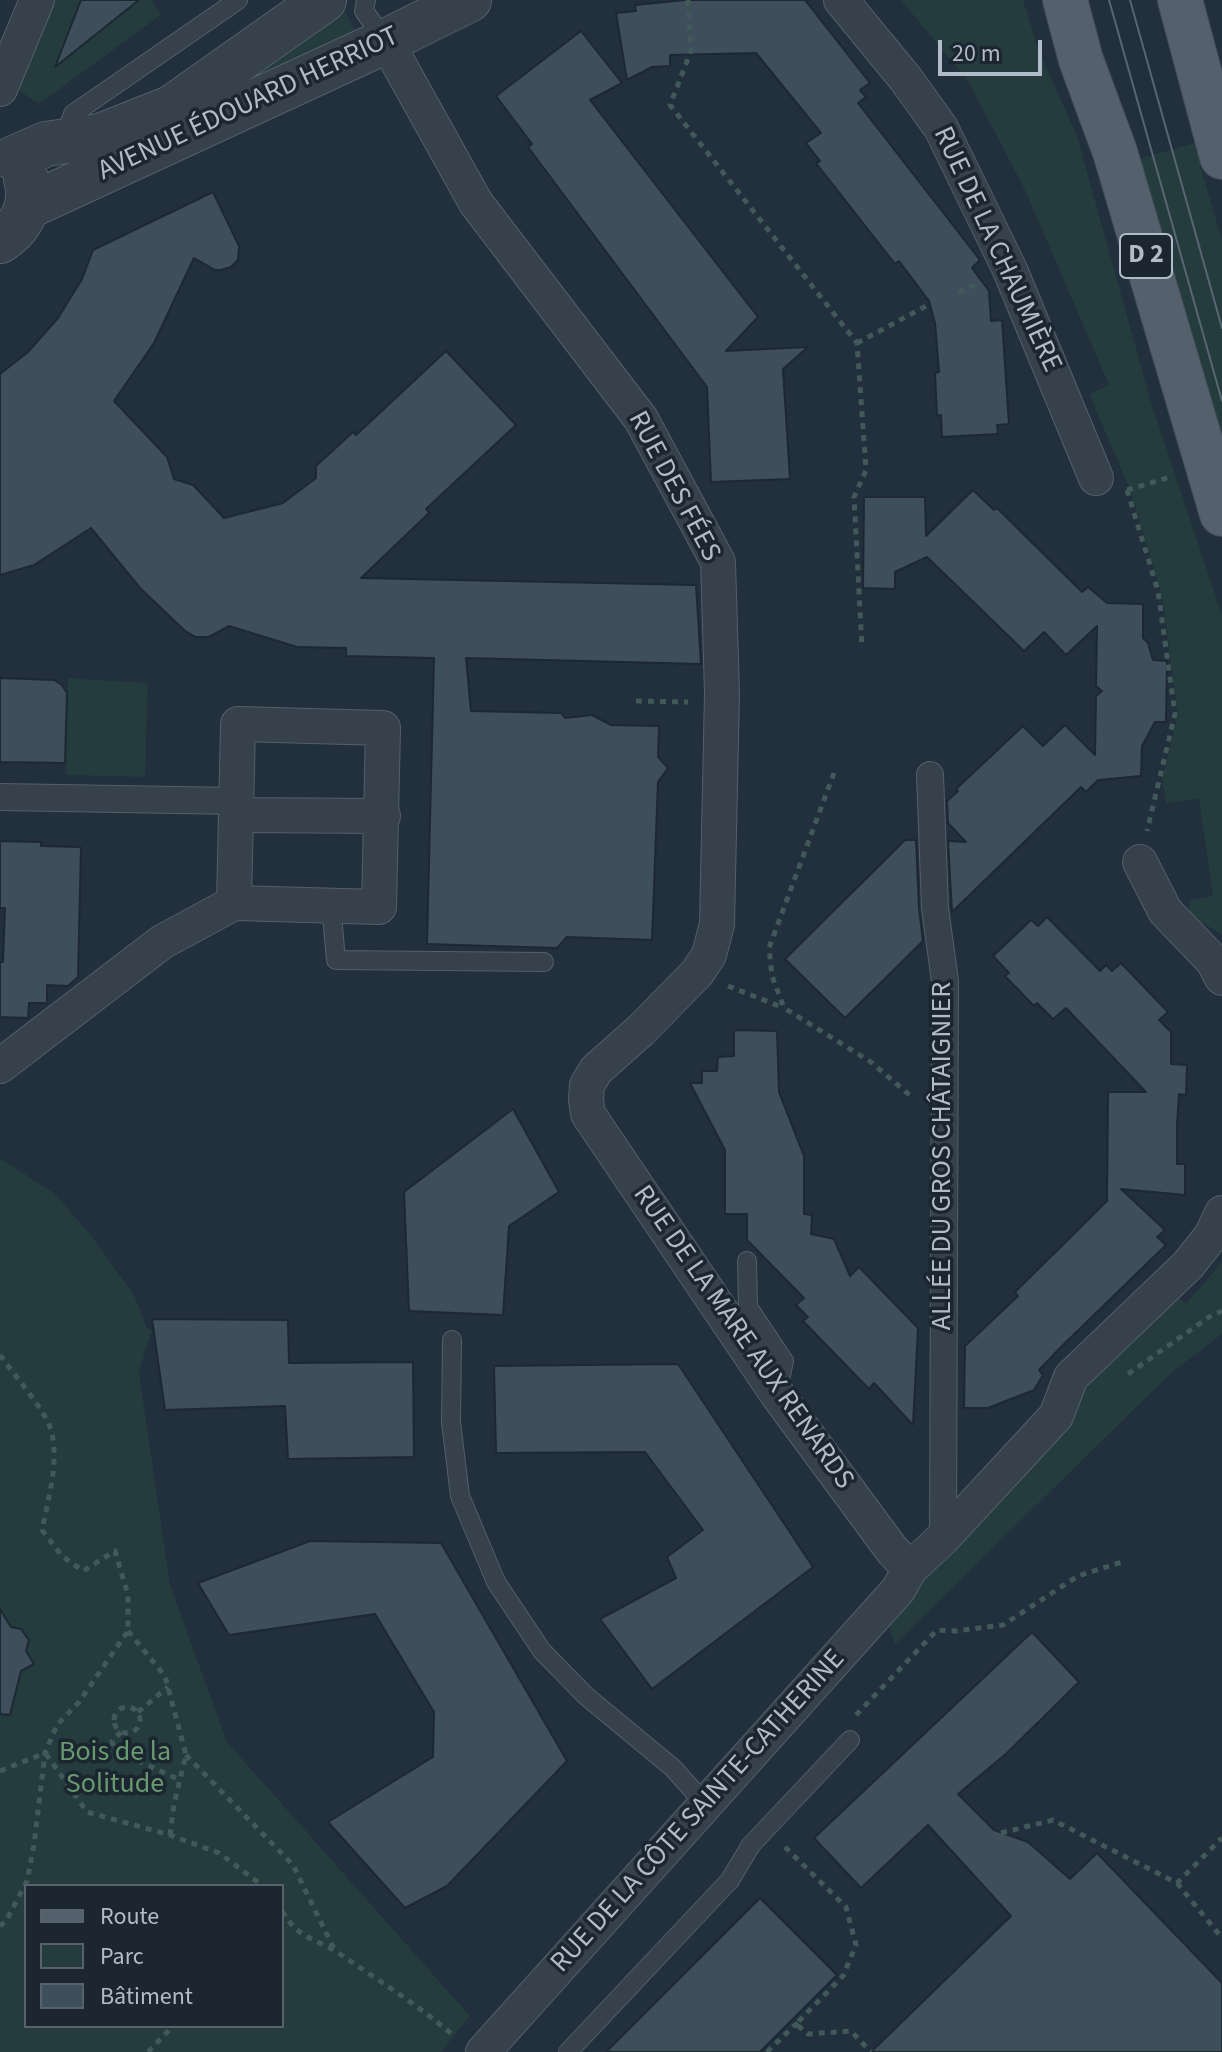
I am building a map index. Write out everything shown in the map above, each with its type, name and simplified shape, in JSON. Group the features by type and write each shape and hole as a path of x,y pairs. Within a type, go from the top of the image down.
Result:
{"main road":[{"name":"D 2","path":"1065,0 1081,60 1115,152 1222,514"},
{"path":"1180,0 1222,157"}],"street":[{"path":"0,89 37,0"},
{"name":"AVENUE ÉDOUARD HERRIOT","path":"7,153 100,136 171,108 324,0"},
{"name":"AVENUE ÉDOUARD HERRIOT","path":"27,207 469,0"},
{"name":"RUE DE LA CHAUMIÈRE","path":"841,0 905,78 941,128 1109,478"},
{"name":"RUE DES FÉES","path":"386,41 476,203 641,419 718,562 721,703 717,924 709,955 697,973 596,1070 587,1085 586,1100"},
{"path":"0,241 21,222 29,189 24,172 7,153"},
{"path":"0,1066 162,942 234,903 379,907 383,728 238,724 234,903"},
{"name":"ALLÉE DU GROS CHÂTAIGNIER","path":"930,775 935,908 945,981 943,1538"},
{"path":"0,797 383,816"},
{"path":"1140,862 1165,911 1213,961 1222,978"},
{"name":"RUE DE LA MARE AUX RENARDS","path":"586,1100 588,1114 595,1126 777,1394 892,1550 904,1580"},
{"name":"RUE DE LA CÔTE SAINTE-CATHERINE","path":"473,2048 705,1804 904,1580 1056,1416 1071,1377 1188,1265 1211,1236 1222,1213"}],"lane":[{"path":"64,142 73,114 238,0"},
{"path":"366,0 364,11 386,41"},
{"path":"331,905 336,960 544,962"},
{"path":"747,1261 748,1307 784,1361 777,1394"},
{"path":"452,1340 451,1422 460,1496 496,1582 542,1651 586,1696 673,1768 705,1804"},
{"path":"568,2052 730,1880 751,1845 850,1740"}],"path":[{"path":"688,0 691,51 670,105 857,343 866,470 854,497 862,648"},
{"path":"857,343 930,304"},
{"path":"1127,490 1182,473"},
{"path":"1109,478 1127,490 1158,591 1175,714 1140,862"},
{"path":"636,701 721,703"},
{"path":"784,1008 772,976 769,948 834,773"},
{"path":"697,973 784,1008 871,1062 915,1099"},
{"path":"0,1355 48,1422 53,1450 52,1478 42,1530 62,1556 83,1571 115,1551 128,1595 128,1631 79,1702 57,1725 45,1753 34,1845 25,1884"},
{"path":"855,1716 937,1630 956,1631 1003,1625 1078,1576 1125,1561"},
{"path":"128,1631 165,1676 186,1755 170,1835"},
{"path":"138,1712 168,1687"},
{"path":"128,1707 138,1712 139,1726 132,1733 121,1732 114,1723 115,1713 128,1707"},
{"path":"121,1732 112,1741 114,1750 180,1780"},
{"path":"0,1771 45,1753"},
{"path":"45,1753 87,1812 170,1835 219,1853 260,1884"},
{"path":"186,1755 293,1865 335,1951"},
{"path":"1001,1833 1053,1820 1177,1883 1222,1938"},
{"path":"767,1829 846,1907 856,1945 843,1976 767,2052"},
{"path":"1177,1883 1222,1838"},
{"path":"0,1926 6,1921 24,1887"},
{"path":"284,1915 292,1929 335,1951 473,2048"},
{"path":"794,2022 808,2034 851,2031 871,2052"},
{"path":"148,2052 171,2028"}],"green space":[{"path":"53,0 81,0 67,37 79,47 139,0 151,0 161,15 39,104 17,89"},
{"path":"901,0 1023,0 1039,51 1077,136 1151,402 1222,615 1222,935 1190,915 1189,900 1213,896 1199,799 1166,803 1162,780 1178,715 1162,595 1131,492 1089,394 1109,385 1024,188 968,81"},
{"path":"344,9 358,37 223,94"},
{"path":"1198,142 1200,165 1222,240 1222,472 1125,163"},
{"path":"68,678 148,683 145,777 66,775"},
{"name":"Bois de la Solitude","path":"0,1158 54,1193 90,1234 134,1295 147,1328 152,1330 139,1372 170,1585 227,1742 470,2016 441,2052 0,2052"},
{"path":"1222,1262 1222,1334 1170,1374 895,1644 888,1624 917,1582 1080,1391 1178,1297 1186,1304"}],"building":[{"path":"81,0 139,0 55,67"},
{"path":"685,0 805,0 870,83 860,90 866,97 858,103 980,260 972,268 989,291 991,321 1002,320 1009,424 997,425 998,434 942,437 941,415 937,416 935,373 939,372 935,323 929,301 899,261 895,264 816,163 820,161 806,143 821,133 756,53 670,55 670,66 652,67 627,80 616,13 636,11 635,5"},
{"path":"581,31 622,83 590,100 758,317 726,351 808,347 783,369 790,479 711,482 707,387 528,147 532,144 496,96"},
{"path":"213,192 239,246 238,260 231,267 215,270 194,258 154,343 114,401 167,457 174,479 193,485 224,518 283,503 316,478 316,466 353,432 356,435 446,351 516,425 426,509 429,513 361,578 696,585 701,664 466,658 471,711 561,713 565,718 592,715 611,725 659,726 658,757 668,768 658,782 652,940 567,937 557,948 427,944 434,658 346,656 346,648 297,647 229,626 209,637 195,637 140,588 91,528 34,565 0,575 0,374 28,352 58,318 82,279 93,250"},
{"path":"973,490 994,510 997,508 1082,592 1088,587 1107,603 1143,604 1143,638 1148,643 1153,660 1167,661 1166,722 1155,722 1142,746 1141,776 1098,780 1086,792 1081,787 952,912 948,841 966,842 948,823 947,801 1023,726 1043,746 1065,725 1095,755 1096,696 1102,691 1096,686 1097,626 1066,655 1044,632 1024,651 927,557 895,572 895,589 863,588 864,497 925,497 926,536"},
{"path":"0,678 54,680 62,685 67,693 65,763 0,762"},
{"path":"905,840 916,840 923,941 845,1018 785,959"},
{"path":"0,841 81,847 78,977 68,986 47,985 47,1003 29,1003 28,1018 0,1017 0,962 3,962 5,908 0,908"},
{"path":"1047,917 1100,971 1106,965 1112,971 1121,963 1168,1012 1159,1020 1171,1032 1171,1064 1187,1065 1186,1095 1179,1094 1177,1125 1177,1164 1185,1164 1185,1195 1121,1189 1165,1230 1157,1237 1166,1245 1039,1370 1043,1375 1034,1390 988,1408 964,1408 965,1346 1018,1296 1015,1292 1107,1201 1108,1092 1146,1092 1066,1008 1053,1019 1037,1003 1034,1006 1005,976 1009,973 993,956 1031,920 1038,926"},
{"path":"734,1030 777,1031 779,1092 804,1156 804,1214 812,1215 811,1234 834,1239 850,1276 859,1267 918,1328 913,1425 874,1383 869,1389 803,1321 808,1317 796,1305 804,1298 747,1240 747,1214 725,1214 725,1150 690,1083 702,1083 702,1071 717,1071 718,1057 734,1056"},
{"path":"513,1109 559,1192 509,1226 503,1315 409,1311 404,1192"},
{"path":"152,1319 288,1320 289,1363 413,1362 414,1457 288,1459 285,1406 165,1410"},
{"path":"678,1364 813,1567 652,1689 600,1619 676,1578 667,1557 703,1530 645,1452 496,1453 494,1366"},
{"path":"310,1541 441,1543 567,1761 447,1886 405,1908 328,1822 433,1757 434,1712 375,1614 229,1635 198,1583"},
{"path":"0,1609 11,1627 21,1629 29,1640 26,1651 34,1664 21,1671 10,1715 0,1714"},
{"path":"1032,1632 1079,1682 1007,1753 958,1794 994,1830 1028,1842 1070,1879 1097,1853 1222,1983 1222,2052 871,2052 1011,1916 928,1825 861,1888 814,1838"},
{"path":"760,1898 837,1975 760,2052 606,2052"}],"tram line":[{"path":"1109,0 1222,401"},
{"path":"1130,0 1222,328"}]}
